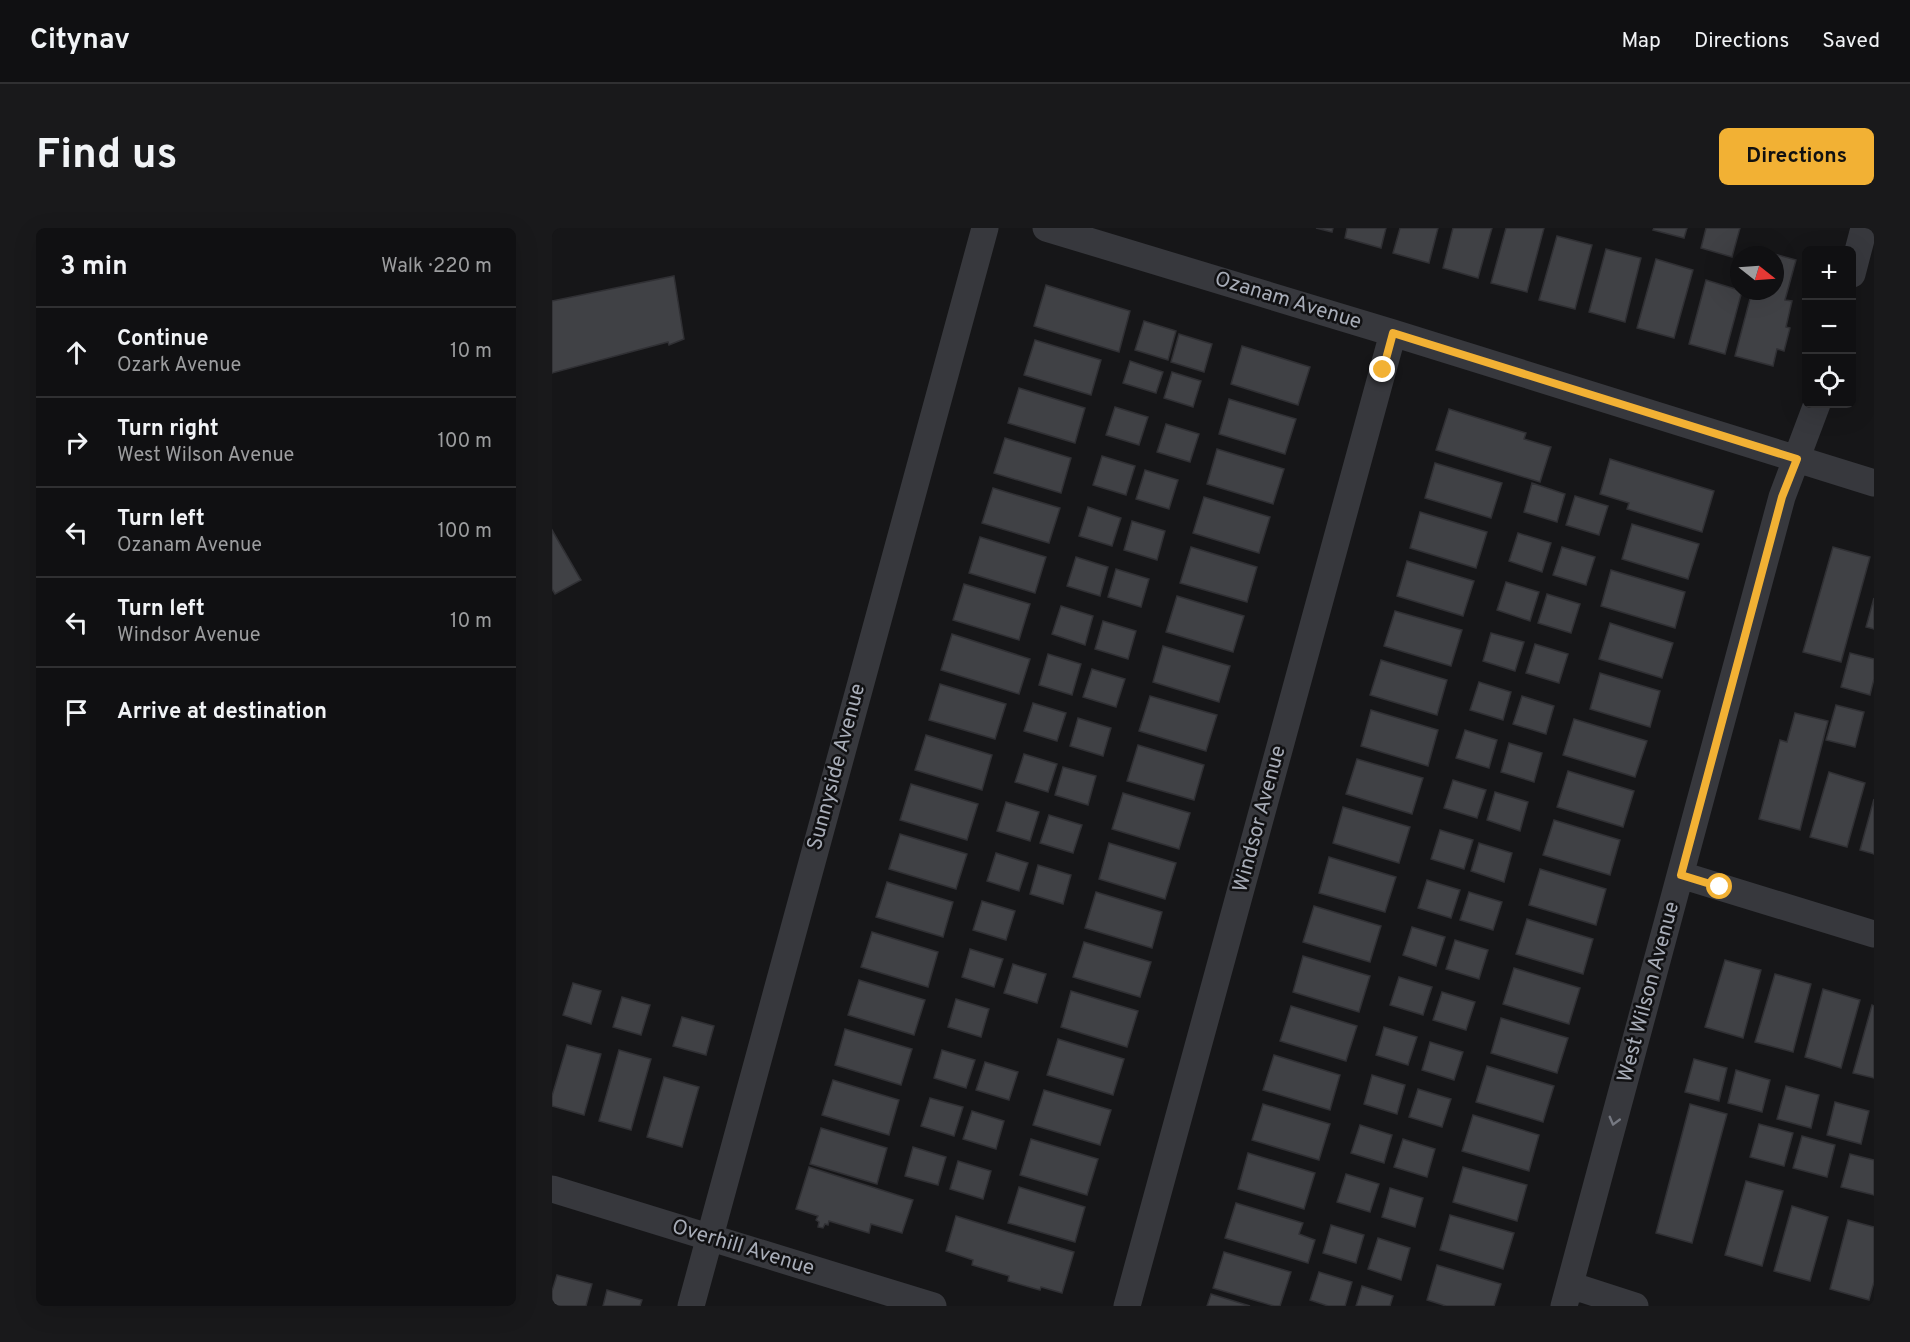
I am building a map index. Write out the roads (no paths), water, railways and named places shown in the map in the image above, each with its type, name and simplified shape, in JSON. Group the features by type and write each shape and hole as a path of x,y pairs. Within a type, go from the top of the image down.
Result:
{"street":[{"name":"Sunnyside Avenue","path":"691,1306 985,228"},
{"name":"Ozanam Avenue","path":"1046,228 1874,483"},
{"path":"1856,256 1864,228"},
{"name":"Windsor Avenue","path":"1127,1306 1393,333"},
{"name":"West Wilson Avenue","path":"1567,1296 1782,497 1816,408"},
{"path":"1681,875 1874,934"},
{"name":"Overhill Avenue","path":"552,1189 933,1306"},
{"path":"1567,1296 1635,1306"}]}
